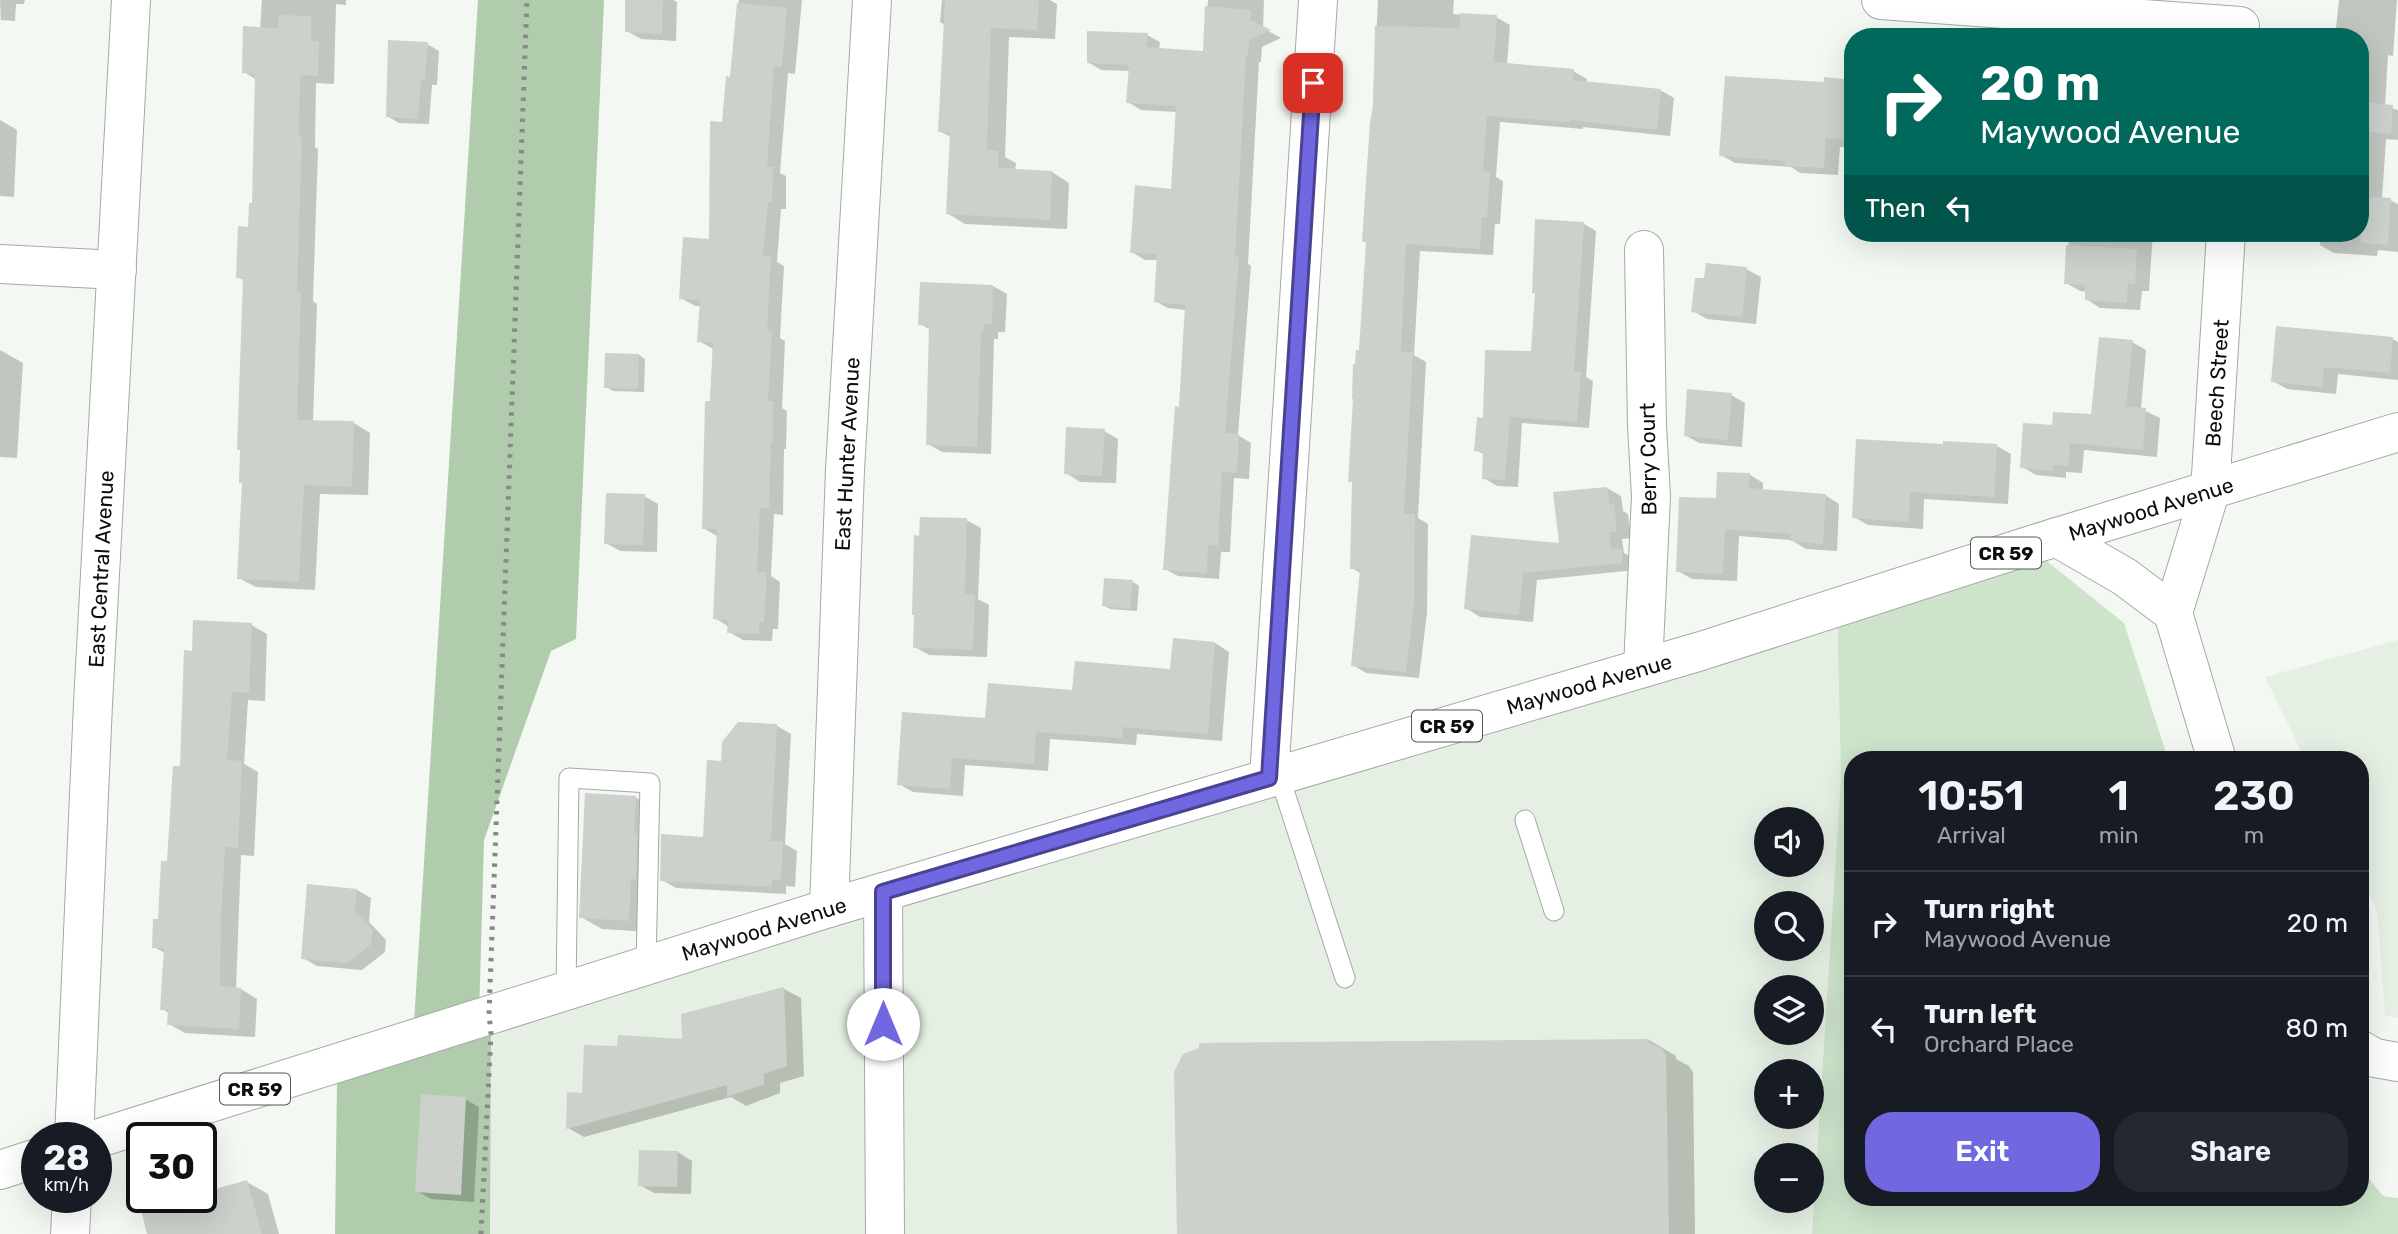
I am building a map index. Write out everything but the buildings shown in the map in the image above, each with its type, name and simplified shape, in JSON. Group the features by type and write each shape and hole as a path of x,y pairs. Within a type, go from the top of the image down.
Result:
{"street":[{"name":"East Central Avenue","path":"75,1122 131,0"},
{"name":"East Hunter Avenue","path":"829,908 845,470 872,0"},
{"path":"1274,777 1318,0"},
{"path":"1881,0 2240,21"},
{"name":"Beech Street","path":"2173,612 2210,492 2225,242"},
{"name":"Berry Court","path":"1643,668 1651,496 1644,250"},
{"path":"0,264 117,270"},
{"name":"Maywood Avenue","path":"112,1134 829,908 1643,668 2398,432"},
{"path":"2056,537 2126,577 2173,612 2214,751"},
{"path":"883,892 885,1234"},
{"path":"2369,1055 2398,1062"},
{"path":"0,1170 21,1163"},
{"path":"70,1234 71,1213"}],"lane":[{"path":"1274,777 1345,978"},
{"path":"566,990 569,778 650,783 646,965"},
{"path":"1525,820 1554,911"}],"shaded area":[{"path":"1837,608 1841,776 1824,1044 1824,975 1754,975 1754,1045 1824,1045 1823,1059 1754,1059 1754,1129 1819,1129 1818,1143 1754,1143 1754,1213 1813,1213 1812,1234 490,1234 491,1034"},
{"path":"2398,640 2398,1018 2385,1015 2377,910 2369,892 2369,751 2301,751 2265,677"}],"green space":[{"path":"478,0 604,0 576,639 551,651 484,840 479,1018 413,1039"},
{"path":"2028,546 2124,623 2165,751 1844,751 1844,1206 2369,1206 2369,1179 2383,1196 2398,1198 2398,1234 1812,1234 1813,1213 1824,1213 1824,1143 1818,1143 1819,1129 1824,1129 1823,1059 1841,776 1837,608"},
{"path":"491,1034 490,1234 335,1234 337,1082"}],"railway":[{"path":"481,1234 491,1034 489,1014 527,0"}],"route":[{"path":"883,1024 883,892 1269,778 1313,83"}]}
